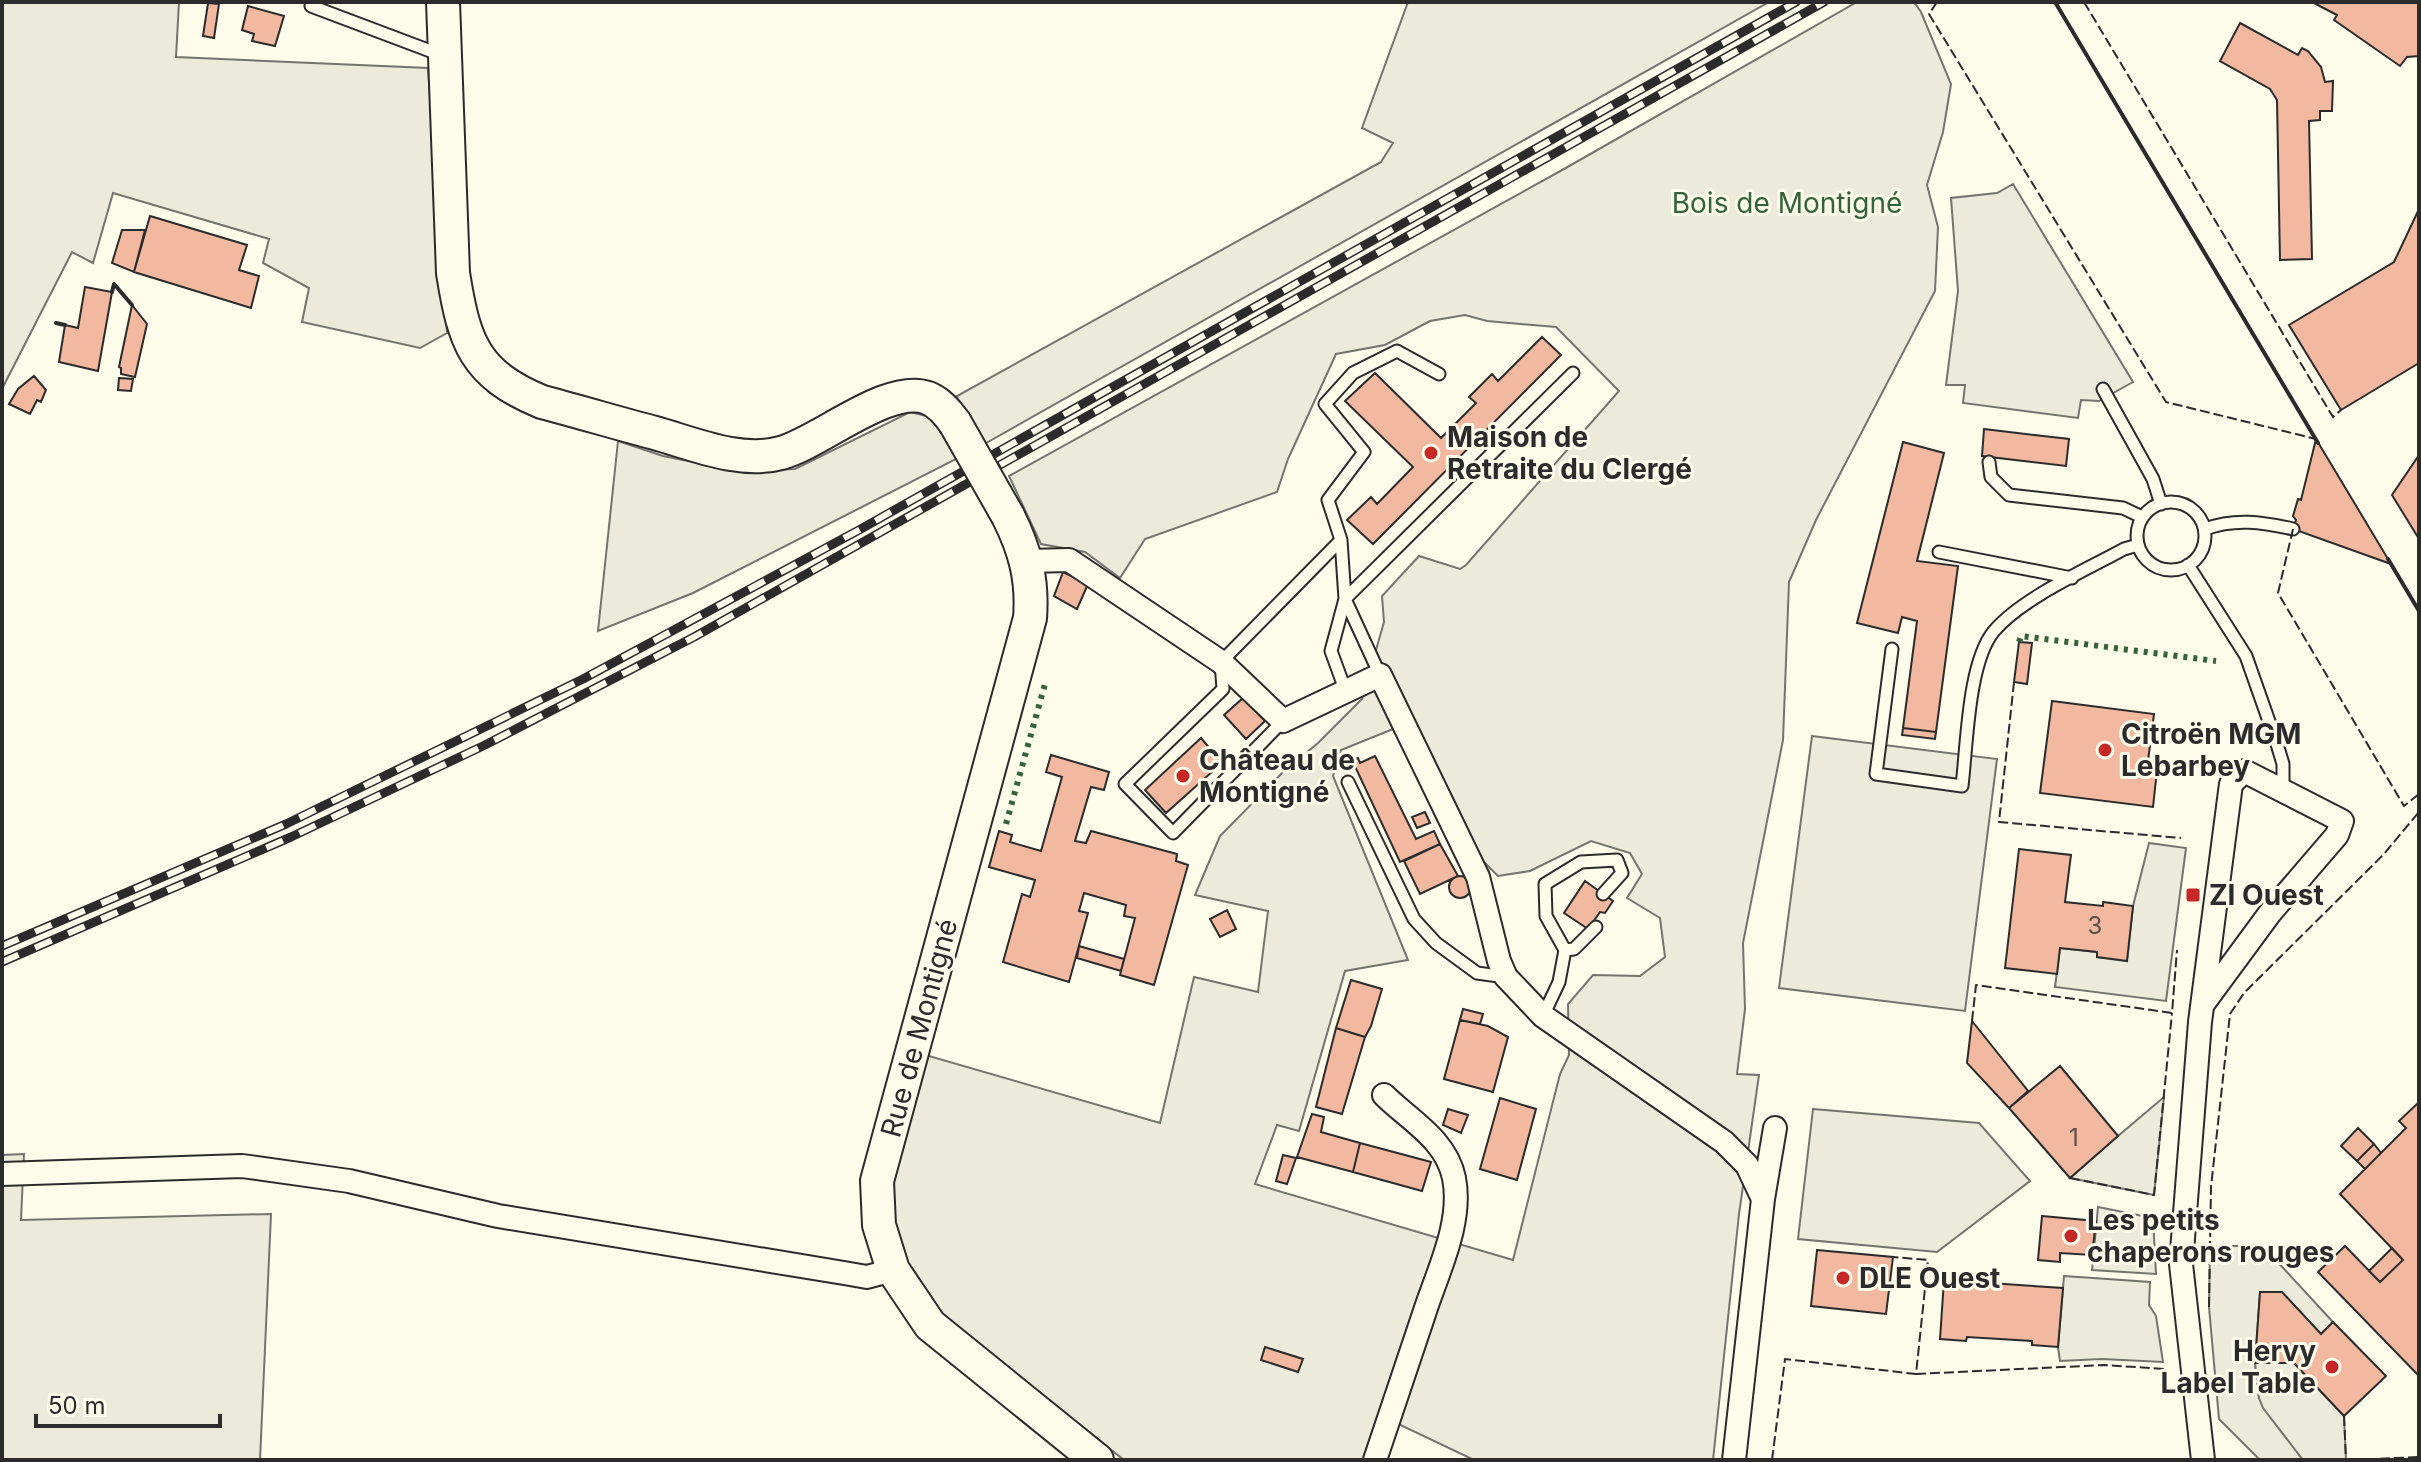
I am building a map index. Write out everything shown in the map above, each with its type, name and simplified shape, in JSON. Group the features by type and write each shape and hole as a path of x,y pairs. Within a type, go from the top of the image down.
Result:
{"street":[{"name":"Rue de Montigné","path":"443,2 453,273 466,332 478,357 493,375 513,390 542,402 727,453 761,456 782,453 900,397 913,395 927,398 937,403 955,423 1008,516 1027,561 1030,618 877,1181 879,1225 893,1270 930,1325 1097,1460"},
{"path":"1027,561 1069,560 1221,662 1283,721 1380,675 1478,877 1499,961 1506,977 1543,1016 1724,1142 1747,1165 1763,1199"},
{"path":"2203,1004 2270,913 2337,835 2342,821 2244,771 2231,784 2203,1004 2181,1264 2203,1460"},
{"path":"1375,1460 1454,1223 1454,1178 1445,1157 1416,1120 1384,1095"},
{"path":"1734,1460 1763,1199 1775,1128"},
{"path":"2,1174 242,1166 349,1181 498,1216 867,1277 893,1270"}],"lane":[{"path":"311,6 444,56"},
{"path":"1346,692 1331,651 1345,599 1341,540 1328,500 1364,452 1325,404 1353,373 1397,351 1439,374"},
{"path":"1345,599 1573,373"},
{"path":"2103,389 2153,479 2161,504"},
{"path":"1989,462 1991,477 2009,495 2123,508 2142,517"},
{"path":"2161,504 2183,504 2200,519 2205,529 2199,556 2179,570 2158,568 2149,563 2138,545 2137,535 2142,517 2153,506 2161,504"},
{"path":"2205,529 2253,520 2293,529"},
{"path":"1283,721 1173,833 1125,784 1223,689 1221,662 1341,540"},
{"path":"1892,649 1876,774 1962,786 1975,673 1993,632 2023,606 2124,549 2138,545"},
{"path":"1939,552 2072,578"},
{"path":"2188,565 2246,656 2283,764 2283,791"},
{"path":"1345,599 1380,675"},
{"path":"1348,782 1414,919 1436,943 1477,973 1506,977"},
{"path":"1543,1016 1559,982 1565,950 1546,916 1545,884 1581,862 1617,860 1622,873 1603,894"},
{"path":"1565,950 1574,949 1596,927"}],"green space":[{"path":"2,2 179,2 176,57 428,68 447,333 420,348 302,322 309,288 263,263 269,239 113,193 93,263 72,252 4,385"},
{"path":"1408,2 1769,2 979,447 962,419 957,396 1381,162 1393,143 1362,128"},
{"name":"Bois de Montigné","path":"1857,2 1914,2 1951,84 1943,132 1927,185 1938,227 1935,291 1816,520 1789,582 1783,740 1743,943 1745,1009 1737,1074 1759,1075 1739,1214 1713,1460 1474,1460 1386,1418 1369,1460 1124,1460 932,1308 893,1247 890,1179 922,1054 1160,1123 1194,977 1258,992 1268,911 1195,895 1220,836 1362,699 1384,622 1382,596 1419,556 1460,569 1466,565 1619,391 1556,327 1487,321 1465,315 1430,321 1385,345 1336,354 1288,459 1277,492 1145,539 1120,578 1085,552 1041,544 1009,476 1564,169","holes":["1393,729 1473,851 1498,876 1530,871 1591,841 1630,853 1642,874 1627,898 1660,918 1665,957 1640,976 1593,975 1568,1004 1569,1055 1560,1074 1513,1260 1255,1184 1277,1125 1299,1131 1345,971 1408,960 1333,776 1341,750"]},
{"path":"910,412 935,418 962,456 693,593 598,631 618,441 663,456 739,471 795,469"},
{"path":"24,1154 21,1220 271,1214 260,1460 2,1460 2,1155"},
{"path":"2262,1245 2333,1322 2321,1334 2282,1293 2260,1292 2255,1363 2259,1398 2303,1460 2260,1460 2219,1419 2209,1307 2210,1247"}],"shaded area":[{"path":"2013,184 2133,382 2099,401 2081,400 2078,418 1963,403 1965,385 1946,385 1958,291 1951,198 1997,193"},
{"path":"1812,736 1997,759 1965,1011 1779,988"},
{"path":"2149,843 2186,848 2166,1001 2055,987 2060,948 2097,952 2097,957 2127,960 2133,906"},
{"path":"2164,1097 2154,1195 2070,1178 2118,1136"},
{"path":"1813,1109 1979,1123 2030,1181 1937,1252 1798,1239"},
{"path":"2098,1207 2153,1218 2156,1274 2092,1270"},
{"path":"2064,1276 2150,1282 2149,1305 2156,1316 2163,1362 2102,1359 2060,1361 2058,1347"},
{"path":"2255,1363 2294,1363 2344,1416 2346,1460 2303,1460 2263,1408"}],"building":[{"path":"2312,2 2419,2 2419,56 2407,57 2400,66 2334,20 2337,15"},
{"path":"208,3 219,4 214,38 203,36"},
{"path":"248,6 284,16 275,46 252,41 254,34 242,30"},
{"path":"2240,23 2298,55 2302,48 2308,51 2321,67 2325,82 2333,81 2332,111 2320,111 2320,120 2309,121 2312,259 2280,260 2277,100 2270,89 2220,61"},
{"path":"2419,209 2419,363 2341,410 2289,325 2394,262"},
{"path":"150,216 247,245 239,270 259,276 251,308 134,272"},
{"path":"122,230 145,230 134,272 112,263"},
{"path":"85,287 112,292 98,371 59,362 65,325 78,328"},
{"path":"132,305 147,324 135,377 121,374 119,367"},
{"name":"Maison de Retraite du Clergé","path":"1542,337 1561,355 1373,544 1347,520 1371,497 1377,504 1413,467 1345,401 1375,373 1441,438 1476,403 1469,397 1492,374 1498,381"},
{"path":"34,376 46,390 41,402 37,400 30,414 9,404 18,389"},
{"path":"119,378 133,379 131,391 118,390"},
{"path":"1984,429 2069,439 2066,466 1982,456"},
{"path":"2316,439 2391,564 2293,529 2296,520 2293,516 2298,499 2301,500"},
{"path":"1903,442 1944,453 1917,561 1958,566 1936,732 1903,728 1917,621 1902,617 1898,633 1857,623"},
{"path":"2419,455 2419,539 2392,495"},
{"path":"1063,572 1088,584 1077,609 1054,596"},
{"path":"2019,642 2032,643 2027,684 2014,682"},
{"path":"1243,698 1265,721 1246,739 1224,715"},
{"path":"2052,701 2154,714 2147,769 2157,770 2153,807 2040,793"},
{"path":"1903,728 1936,732 1935,739 1902,735"},
{"name":"Château de Montigné","path":"1201,738 1222,763 1166,813 1145,790"},
{"path":"1051,755 1109,772 1104,790 1091,787 1075,841 1086,843 1091,831 1177,854 1176,861 1188,865 1154,985 1120,975 1135,918 1124,916 1126,905 1084,893 1079,911 1088,913 1069,982 1003,962 1022,894 1030,897 1035,880 989,867 999,831 1012,835 1010,842 1041,851 1062,777 1046,772"},
{"path":"1375,756 1416,839 1434,831 1440,844 1400,862 1352,760 1358,758 1360,763"},
{"path":"1425,812 1430,823 1417,828 1412,817"},
{"path":"1440,844 1458,876 1420,894 1404,861"},
{"path":"2019,849 2071,855 2065,902 2133,906 2127,961 2097,957 2097,952 2060,948 2057,974 2005,968"},
{"path":"1460,876 1468,879 1471,887 1468,895 1460,898 1452,895 1449,887 1452,879"},
{"path":"1585,881 1613,901 1588,929 1564,913"},
{"path":"1227,910 1236,929 1220,937 1210,919"},
{"path":"1079,946 1124,959 1121,971 1077,958"},
{"path":"1351,980 1382,989 1365,1037 1336,1028"},
{"path":"1463,1009 1483,1014 1480,1024 1460,1020"},
{"path":"1460,1020 1488,1026 1508,1037 1493,1092 1444,1079"},
{"path":"1972,1021 2028,1091 2009,1108 1967,1063"},
{"path":"1336,1028 1365,1037 1342,1114 1316,1107"},
{"path":"2060,1066 2118,1136 2070,1178 2009,1108"},
{"path":"1500,1098 1536,1109 1517,1180 1480,1169"},
{"path":"2419,1102 2419,1376 2318,1272 2345,1246 2380,1282 2403,1260 2340,1194 2406,1128 2399,1121"},
{"path":"1448,1109 1468,1115 1461,1133 1443,1125"},
{"path":"1312,1114 1324,1117 1321,1132 1360,1143 1353,1172 1297,1157"},
{"path":"2358,1128 2374,1144 2357,1161 2341,1146"},
{"path":"1360,1143 1431,1162 1422,1191 1353,1172"},
{"path":"2374,1144 2381,1153 2365,1169 2357,1161"},
{"path":"1283,1155 1296,1158 1287,1184 1276,1181"},
{"path":"2042,1216 2096,1221 2092,1255 2060,1253 2060,1262 2038,1260"},
{"path":"2392,1248 2403,1260 2380,1282 2369,1271"},
{"path":"1817,1250 1893,1257 1886,1314 1811,1306"},
{"path":"1944,1280 2063,1288 2058,1347 2032,1345 2032,1341 1967,1337 1966,1341 1940,1339"},
{"path":"2260,1292 2282,1292 2321,1334 2333,1322 2386,1376 2344,1416 2294,1363 2255,1363"},
{"path":"1265,1347 1303,1359 1298,1372 1261,1360"}],"railway":[{"path":"2,946 286,824 583,679 859,530 1796,2"},
{"path":"2,962 291,837 485,745 694,637 1824,2"}],"hedge":[{"path":"2019,642 2021,636 2216,661"},
{"path":"1006,824 1045,684"}],"fence":[{"path":"1937,2 1929,14 2166,402 2316,439"},
{"path":"2084,2 2333,417 2341,410"},
{"path":"2293,529 2278,593 2404,806 2419,794"},
{"path":"2014,682 1999,822 2181,838"},
{"path":"2209,1307 2211,1187 2230,1014 2244,993 2384,854 2419,812"},
{"path":"1972,1021 1976,985 2172,1013 2177,950"},
{"path":"2070,1178 2154,1195 2172,1013"},
{"path":"1772,1460 1785,1359 1916,1374 1928,1260 1893,1257"},
{"path":"1916,1374 2105,1365 2164,1369"},
{"path":"2344,1416 2346,1460"},
{"path":"2352,1460 2419,1457"}],"wall":[{"path":"2055,2 2318,443"},
{"path":"112,292 114,284 132,305"},
{"path":"56,323 65,325"},
{"path":"2388,559 2419,611"}],"place":[{"name":"Maison de Retraite du Clergé","path":"1431,453"},
{"name":"Citroën MGM Lebarbey","path":"2105,750"},
{"name":"Château de Montigné","path":"1183,776"},
{"name":"ZI Ouest","path":"2193,895"},
{"name":"Les petits chaperons rouges","path":"2071,1236"},
{"name":"DLE Ouest","path":"1843,1278"},
{"name":"Hervy Label Table","path":"2332,1367"}]}
